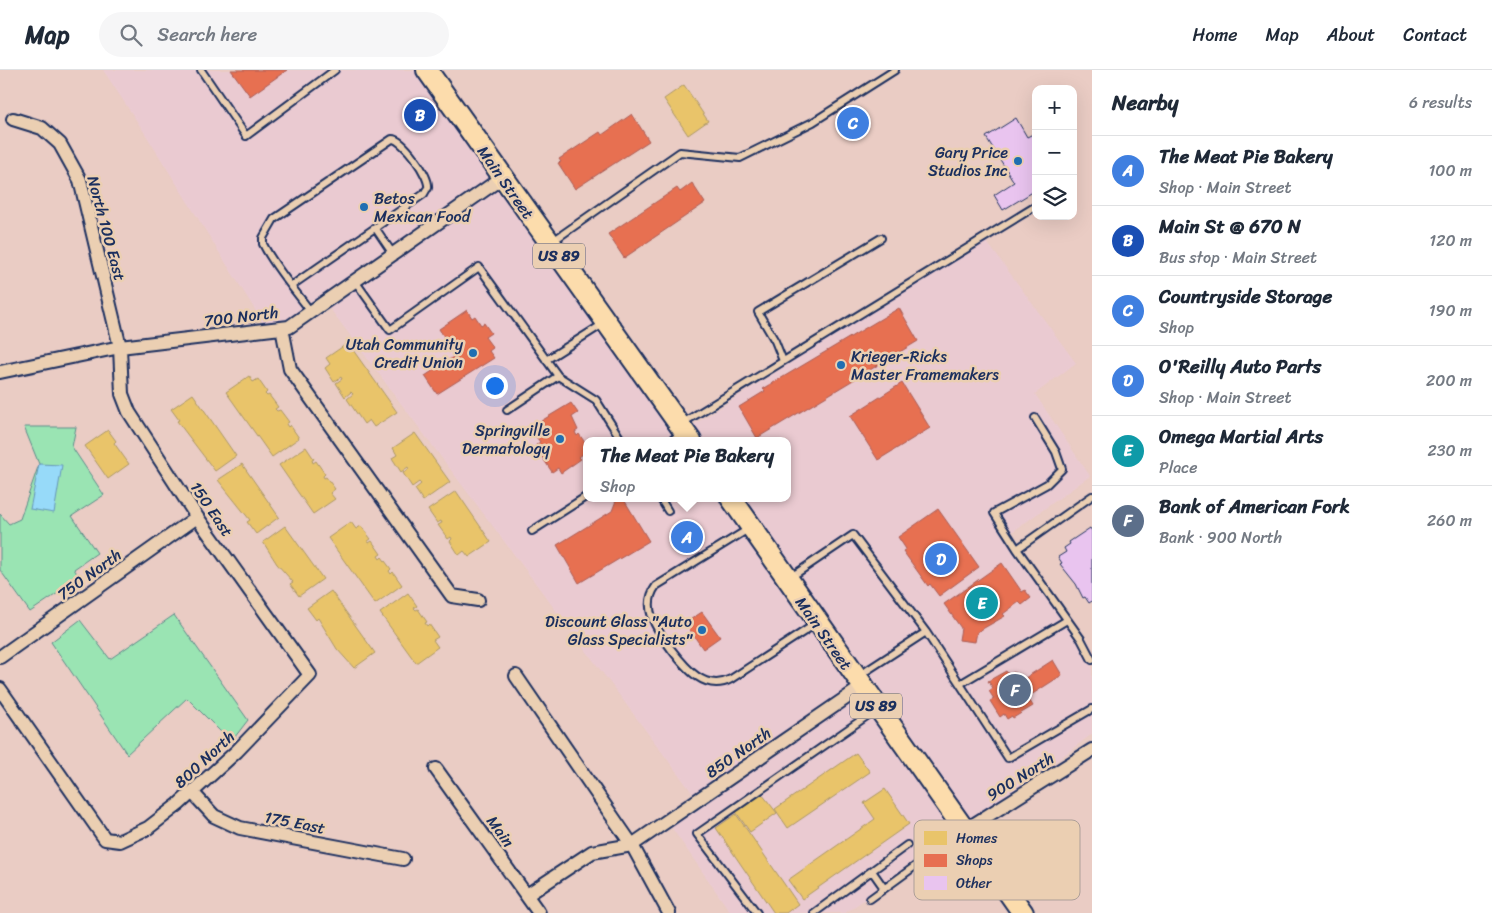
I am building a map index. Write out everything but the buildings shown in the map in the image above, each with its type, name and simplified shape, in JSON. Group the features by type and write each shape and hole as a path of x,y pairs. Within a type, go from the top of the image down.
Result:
{"main road":[{"name":"Main Street","path":"427,70 606,322 681,434"},
{"name":"Main Street","path":"734,502 877,708 958,820"},
{"name":"Main Street","path":"1014,900 1023,913"}],"street":[{"name":"North 100 East","path":"13,119 42,128 60,144 80,180 120,347"},
{"name":"700 North","path":"0,372 120,347 289,327 503,177"},
{"path":"282,328 290,369 446,588 452,596 478,600"},
{"name":"150 East","path":"120,347 122,394 129,412 197,517 310,675"},
{"name":"750 North","path":"0,657 197,517"},
{"name":"800 North","path":"0,689 104,839 120,841 148,828 192,792 237,751 310,675"},
{"path":"516,676 632,845 669,913"},
{"name":"850 North","path":"632,845 859,682"},
{"name":"900 North","path":"981,820 1092,750"},
{"name":"Main","path":"436,769 528,895 539,913"},
{"name":"175 East","path":"192,792 214,816 240,828 404,859"},
{"path":"528,895 592,852 632,845"}],"lane":[{"path":"201,70 246,136 335,70"},
{"path":"549,243 680,152 740,158 813,122 896,70"},
{"path":"291,286 424,194 428,188 424,172 397,139 369,153 290,207 269,225 263,244 291,286 311,312"},
{"path":"681,434 783,361 1032,208"},
{"path":"376,228 393,254"},
{"path":"783,361 776,341 758,312 881,238"},
{"path":"355,281 390,330 479,267 558,376 596,400 619,437"},
{"path":"546,360 606,322"},
{"path":"506,410 558,376"},
{"path":"1035,418 1056,452 1062,469 1047,484 994,513 1092,660"},
{"path":"1017,549 1092,496"},
{"path":"532,531 583,499"},
{"path":"662,502 668,511"},
{"path":"751,527 656,586 651,596 650,614 657,630 689,672 696,677 721,682 731,679 817,622"},
{"path":"787,580 853,535 926,632 1008,758 1092,709"},
{"path":"960,684 1067,620"},
{"path":"859,682 926,632"},
{"path":"757,913 697,834 877,708"},
{"path":"814,913 907,845"},
{"path":"870,899 914,867"},
{"path":"872,871 884,888"}],"shaded area":[{"path":"103,70 428,70 684,431 984,238 1076,363 1035,394 1090,476 1008,535 1092,647 1092,734 978,820 914,820 914,865 845,913 731,913 667,821 697,799 325,302 282,328 267,329 146,135"}],"green space":[{"path":"24,427 76,427 72,447 104,495 72,516 97,553 74,569 80,578 30,612 0,570 0,514 9,524 20,519 39,464"},
{"path":"174,615 248,720 231,742 187,698 127,754 51,642 80,620 110,659"}],"water":[{"path":"39,464 62,465 54,513 30,509"}],"place":[{"name":"Main St @ 670 N","path":"420,115"},
{"name":"Countryside Storage","path":"853,123"},
{"name":"Gary Price Studios Inc","path":"1018,161"},
{"name":"Betos Mexican Food","path":"364,207"},
{"name":"Utah Community Credit Union","path":"473,353"},
{"name":"Krieger-Ricks Master Framemakers","path":"841,365"},
{"name":"Springville Dermatology","path":"560,439"},
{"name":"The Meat Pie Bakery","path":"687,537"},
{"name":"O'Reilly Auto Parts","path":"941,559"},
{"name":"Omega Martial Arts","path":"982,603"},
{"name":"Discount Glass \"Auto Glass Specialists\"","path":"702,630"},
{"name":"Bank of American Fork","path":"1015,690"}]}
